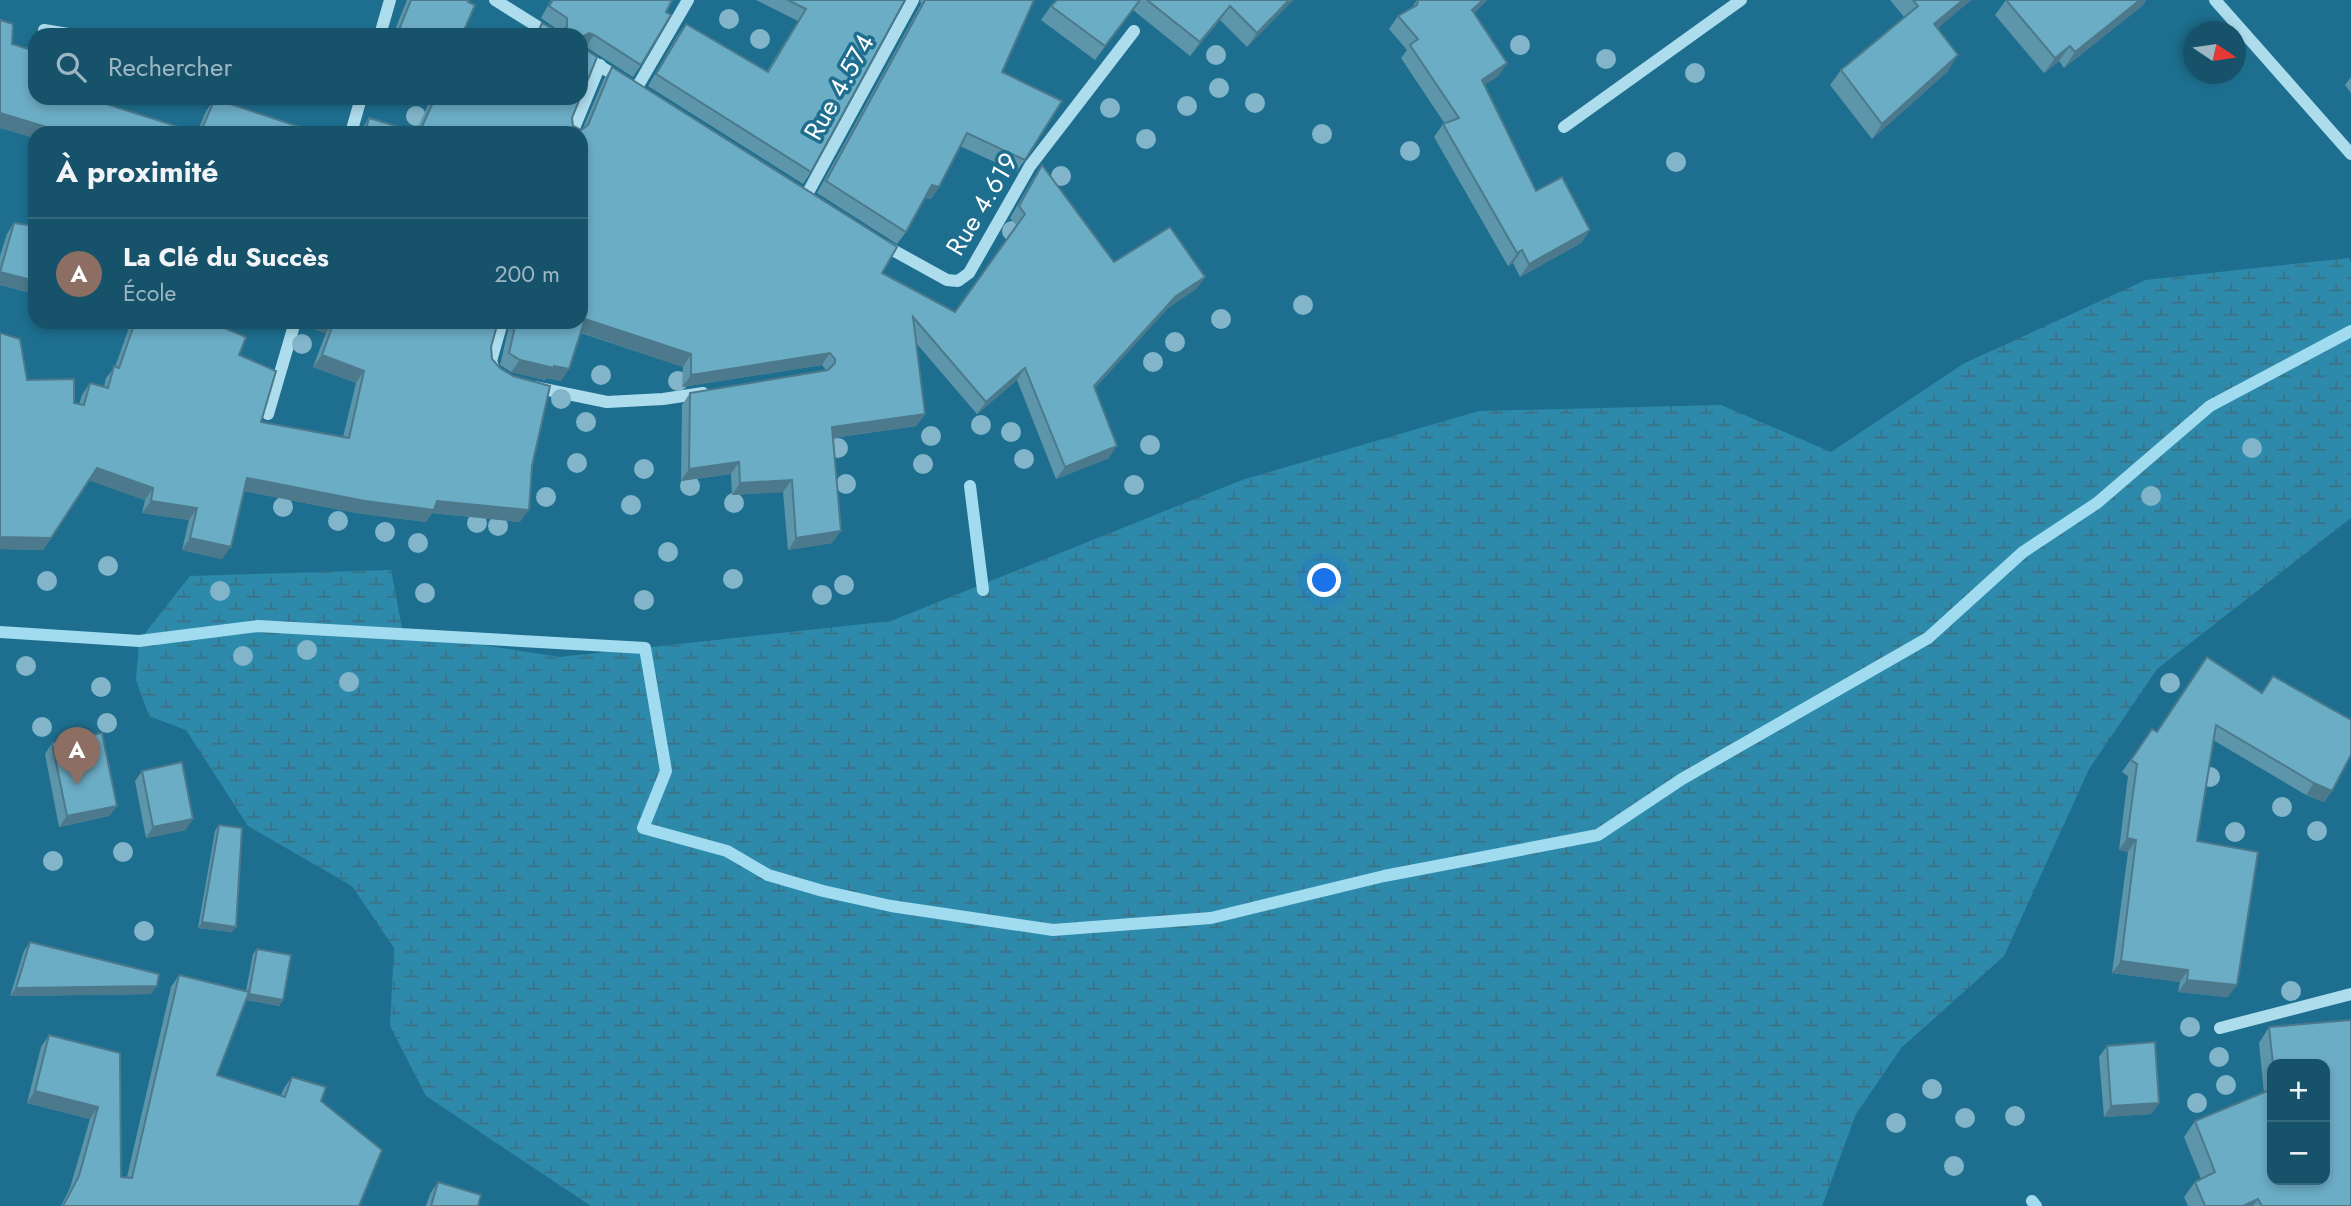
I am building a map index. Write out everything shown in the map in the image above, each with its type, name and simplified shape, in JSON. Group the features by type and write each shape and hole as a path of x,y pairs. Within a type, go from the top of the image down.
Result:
{"street":[{"path":"382,28 390,0"},
{"path":"495,0 540,28"},
{"path":"588,58 642,93 688,0"},
{"name":"Rue 4.574","path":"818,204 800,193 913,0"},
{"path":"1564,127 1741,0"},
{"path":"2216,0 2351,154"},
{"name":"Rue 4.619","path":"864,233 900,256 947,280 958,281 969,273 1030,166 1134,31"},
{"path":"588,94 600,65"},
{"path":"353,126 359,105"},
{"path":"575,126 584,105"},
{"path":"268,414 293,329"},
{"path":"500,329 491,361 492,369 514,382 607,402 663,399 715,391"},
{"path":"2220,1028 2351,994"}],"green space":[{"path":"2349,258 2351,518 2157,669 2089,769 2004,956 1901,1048 1856,1114 1822,1206 591,1206 426,1096 390,1026 394,948 352,886 248,826 186,730 149,716 136,680 139,641 190,576 391,570 403,633 560,657 891,621 1242,480 1479,411 1721,405 1831,452 1963,364 2146,280"}],"building":[{"path":"411,0 469,0 468,2 475,5 465,28 400,28"},
{"path":"553,0 672,0 666,12 671,15 641,65 588,34 588,28 565,28 567,18 549,6"},
{"path":"788,0 905,0 811,172 656,74 686,24 768,72 806,9"},
{"path":"925,0 1034,0 1002,72 1062,101 1025,160 967,133 939,187 932,185 906,232 826,181"},
{"path":"1057,0 1140,0 1105,46 1051,6"},
{"path":"1147,0 1289,0 1257,33 1230,6 1200,42"},
{"path":"1418,0 1483,0 1472,10 1507,63 1482,80 1536,191 1562,177 1590,230 1529,264 1522,250 1517,253 1443,124 1459,118 1410,45 1418,39 1398,16 1417,5"},
{"path":"1913,0 1963,0 1934,24 1958,55 1882,124 1841,70 1918,6"},
{"path":"2006,0 2140,0 2075,52 2070,46 2055,58"},
{"path":"0,20 13,24 12,44 28,49 28,105 109,105 176,126 43,126 0,113"},
{"path":"588,51 597,57 588,80"},
{"path":"612,67 897,247 882,273 955,312 1025,214 1019,206 1042,165 1114,262 1170,227 1205,277 1176,296 1094,386 1117,446 1065,467 1025,368 986,402 913,317 925,414 832,427 841,531 796,538 792,480 740,483 739,462 689,469 690,393 828,370 835,363 835,359 830,353 691,375 691,354 588,320 588,125"},
{"path":"212,105 233,105 297,126 203,126"},
{"path":"432,105 577,105 572,118 573,126 422,126"},
{"path":"369,118 396,126 367,126"},
{"path":"14,223 28,225 28,279 0,272"},
{"path":"133,329 226,329 246,337 239,355 276,371 261,422 349,438 364,371 322,355 331,329 496,329 491,347 492,359 500,368 513,376 550,386 532,466 529,510 437,501 434,510 365,501 247,478 231,547 190,538 197,508 151,501 153,488 97,468 51,538 0,537 0,333 20,339 27,380 74,379 74,403 84,405 90,383 108,388 114,366 119,368"},
{"path":"514,329 582,329 569,369 520,360 509,353"},
{"path":"2207,657 2262,693 2273,676 2351,720 2351,755 2332,791 2216,725 2197,841 2258,852 2237,985 2187,980 2188,970 2121,961 2136,840 2127,838 2137,764 2131,760 2152,729 2157,732"},
{"path":"102,733 117,806 67,816 52,743"},
{"path":"182,762 193,819 153,827 142,771"},
{"path":"219,825 242,828 236,927 202,922"},
{"path":"30,942 159,974 157,986 16,988"},
{"path":"257,949 291,955 283,1000 249,994"},
{"path":"179,975 249,992 217,1075 285,1097 292,1077 326,1087 321,1101 382,1150 359,1206 63,1206 79,1176 98,1107 35,1091 49,1035 120,1053 121,1177 132,1178"},
{"path":"2351,1020 2351,1206 2262,1206 2258,1199 2243,1206 2205,1206 2195,1182 2215,1172 2195,1121 2267,1091 2267,1185 2330,1185 2330,1059 2272,1059 2269,1027"},
{"path":"2155,1042 2159,1103 2111,1106 2107,1046"},
{"path":"438,1182 481,1195 478,1206 431,1206"}],"waterway":[{"path":"0,632 139,641 258,626 645,648 666,771 643,828 727,851 768,875 891,906 1053,930 1211,918 1384,876 1598,835 1682,779 1928,638 2023,552 2097,503 2210,406 2351,331"},
{"path":"970,486 983,590"},
{"path":"2032,1201 2036,1206"}],"place":[{"name":"La Clé du Succès","path":"77,785"}]}
